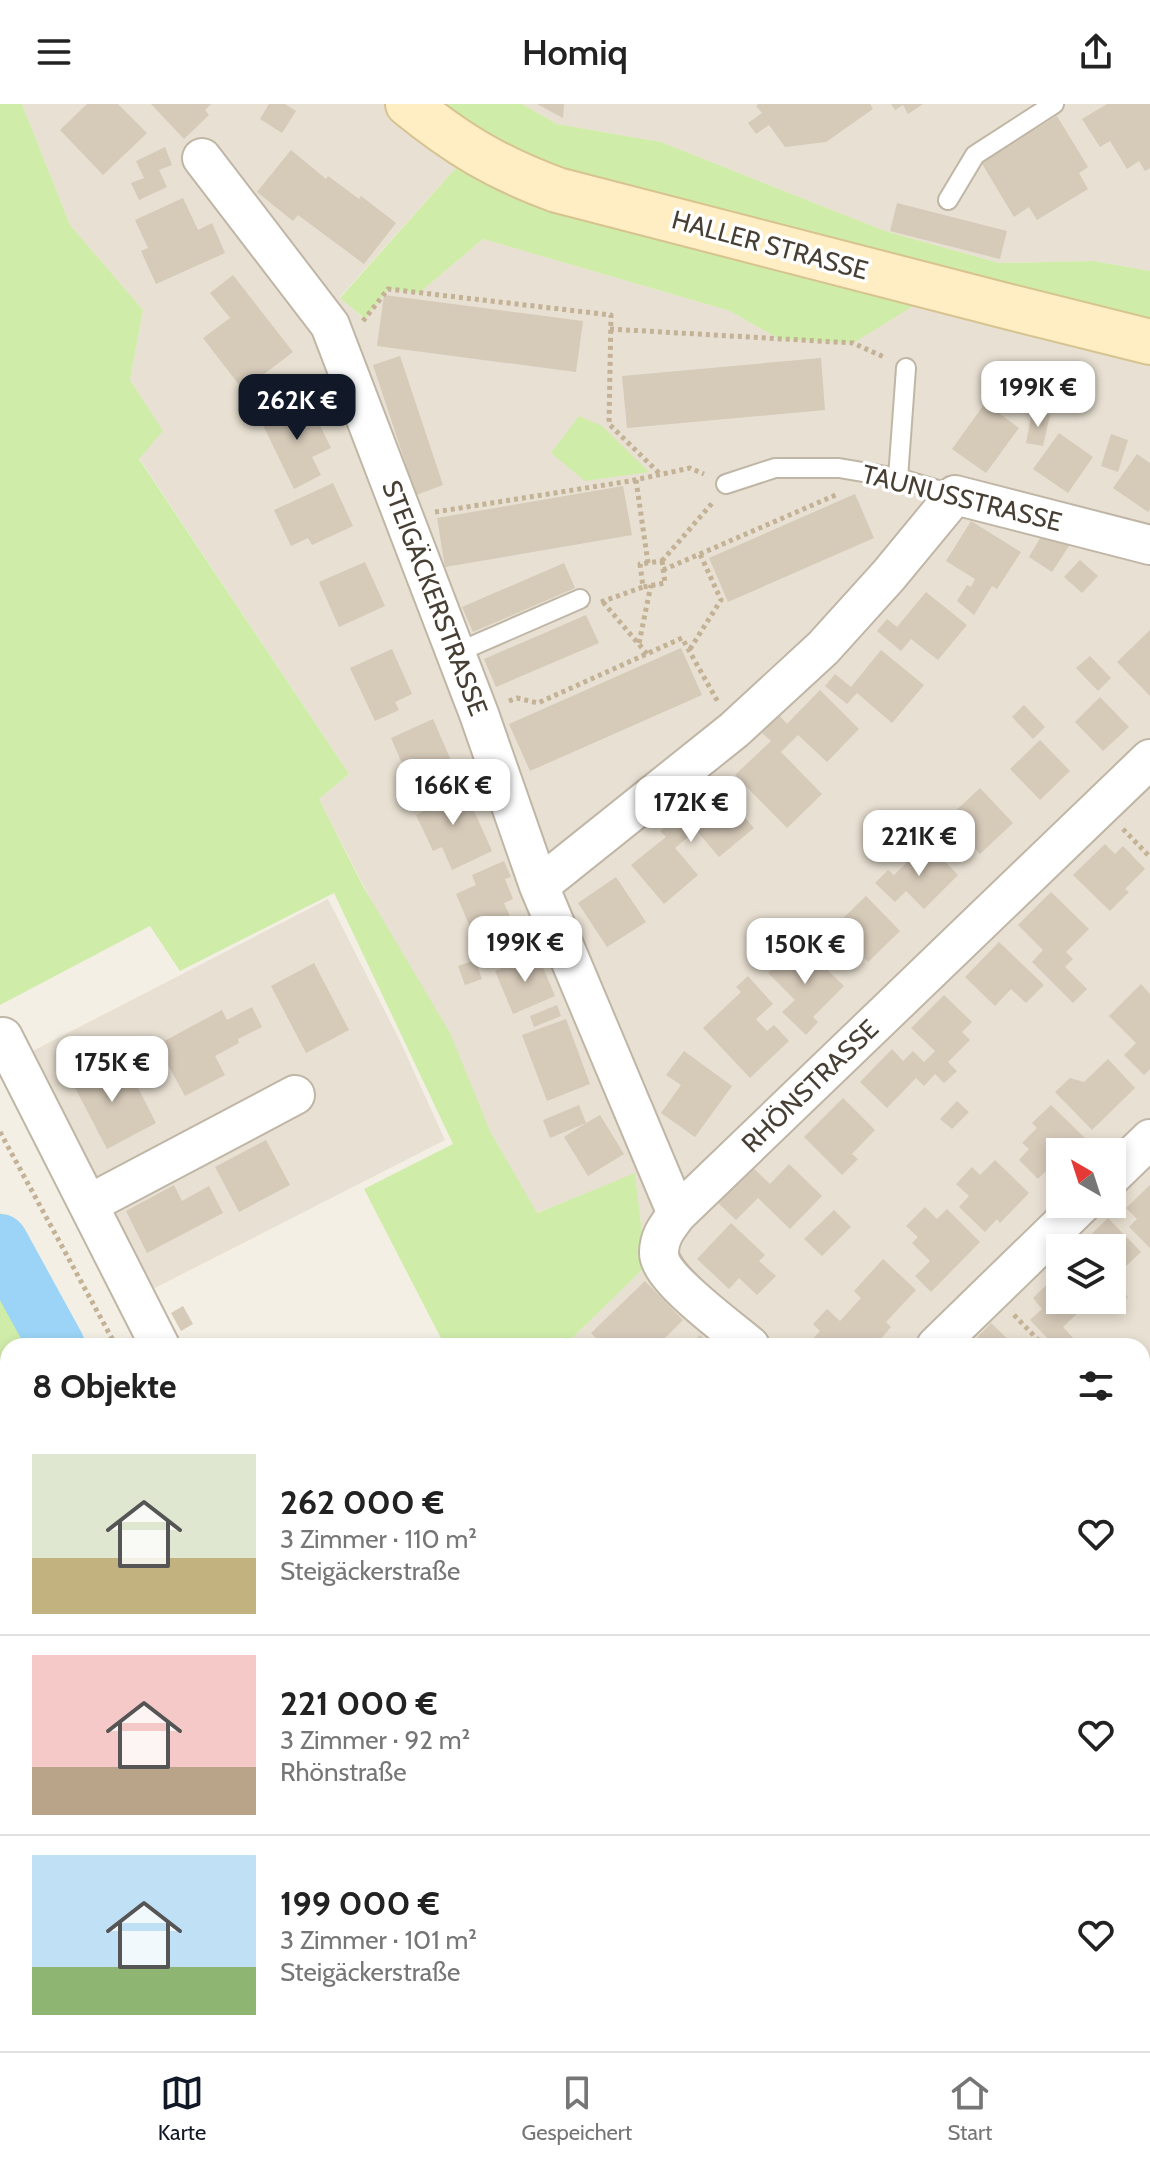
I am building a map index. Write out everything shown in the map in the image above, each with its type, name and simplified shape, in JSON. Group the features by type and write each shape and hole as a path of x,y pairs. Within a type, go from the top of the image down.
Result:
{"main road":[{"name":"HALLER STRASSE","path":"408,104 490,162 557,190 1150,342"}],"street":[{"name":"STEIGÄCKERSTRASSE","path":"202,158 330,325 479,714 539,886 677,1214"},
{"name":"TAUNUSSTRASSE","path":"955,495 1150,545"},
{"path":"539,886 734,730 823,648 955,495"},
{"name":"RHÖNSTRASSE","path":"677,1214 1150,759"},
{"path":"3,1037 156,1338"},
{"path":"89,1204 295,1095"},
{"path":"1126,1162 1150,1139"},
{"path":"677,1214 662,1233 658,1255 670,1278 741,1338"},
{"path":"944,1338 1068,1218"}],"lane":[{"path":"948,200 975,155 1054,104"},
{"path":"898,478 906,368"},
{"name":"TAUNUSSTRASSE","path":"726,484 775,468 839,468 898,478 955,495"},
{"path":"456,653 580,599"}],"path":[{"path":"340,350 388,289 611,315 609,424 661,475"},
{"path":"610,329 853,343 906,368"},
{"path":"404,518 636,480 690,468 726,484 662,561 640,564 643,587"},
{"path":"663,570 856,486 859,471"},
{"path":"636,480 648,563"},
{"path":"690,649 721,600 700,554"},
{"path":"580,599 588,607 643,587 665,583 662,561"},
{"path":"639,645 651,585"},
{"path":"603,602 648,655"},
{"path":"479,714 517,698 538,703 682,638 734,730"},
{"path":"0,1132 112,1338"}],"shaded area":[{"path":"22,104 393,104 462,161 340,297 364,319 388,289 419,293 483,239 730,311 779,339 918,303 1150,359 1150,1338 572,1338 646,1266 635,1174 536,1213 490,1131 319,799 349,774 139,458 162,431 130,380 143,310 70,225"},
{"path":"522,104 1150,104 1150,271 1094,261 999,263 885,231 661,142 557,124"},
{"path":"328,899 400,1041 445,1140 147,1292 23,1056"}],"green space":[{"path":"0,104 22,104 70,225 143,310 130,380 163,431 139,459 349,774 319,799 364,888 450,1033 490,1131 537,1213 635,1173 646,1266 572,1338 441,1338 364,1189 453,1144 334,893 180,971 150,926 0,1005"},
{"path":"425,104 522,104 557,124 661,142 885,231 999,263 1094,261 1150,271 1150,326 603,185 468,139"},
{"path":"462,161 918,303 853,343 779,339 730,311 483,239 419,293 388,289 365,319 340,298"},
{"path":"579,416 602,426 649,472 585,481 551,453"},
{"path":"0,1212 63,1338 53,1338 0,1242"},
{"path":"0,1279 31,1338 0,1338"}],"building":[{"path":"87,104 118,104 147,133 103,175 60,130"},
{"path":"151,104 211,104 205,110 209,115 184,139"},
{"path":"269,104 285,104 296,111 282,133 260,119"},
{"path":"537,104 564,104 563,118"},
{"path":"870,104 873,109 826,142 785,147 769,125 756,134 748,123 762,113 756,106"},
{"path":"891,104 923,104 908,114 903,105 895,110"},
{"path":"1107,104 1150,104 1150,168 1145,171 1139,161 1127,169 1110,141 1100,147 1082,119"},
{"path":"1057,116 1088,167 1079,173 1088,189 1037,220 1029,207 1014,217 981,162"},
{"path":"165,147 172,165 159,170 167,187 139,200 131,183 144,178 136,161"},
{"path":"291,150 326,179 328,176 359,199 361,196 396,223 364,264 298,215 293,221 257,192"},
{"path":"183,198 198,230 212,223 225,253 156,284 141,251 148,248 135,220"},
{"path":"897,203 1007,231 1000,259 890,231"},
{"path":"233,275 293,352 243,390 203,338 230,318 210,293"},
{"path":"384,295 583,321 576,372 377,346"},
{"path":"400,356 443,485 416,495 373,365"},
{"path":"821,358 825,410 627,428 622,376"},
{"path":"307,399 331,448 312,457 321,475 294,489 261,421"},
{"path":"985,403 1019,428 986,473 952,449"},
{"path":"1032,412 1050,415 1043,446 1026,443"},
{"path":"1059,433 1093,457 1068,493 1033,469"},
{"path":"1111,434 1128,440 1118,472 1101,466"},
{"path":"1137,454 1150,463 1148,512 1113,488"},
{"path":"333,483 353,526 312,545 308,538 291,546 274,510"},
{"path":"623,486 632,535 445,567 437,518"},
{"path":"855,494 874,538 728,602 709,558"},
{"path":"971,521 1021,552 997,589 992,586 974,615 957,601 975,579 946,561"},
{"path":"1042,535 1071,543 1052,572 1029,557"},
{"path":"1080,560 1098,576 1082,593 1064,577"},
{"path":"365,562 385,606 339,627 319,582"},
{"path":"564,563 575,588 473,632 462,607"},
{"path":"926,592 967,625 938,660 911,639 901,651 877,631 887,619 897,627"},
{"path":"586,615 599,643 496,687 484,659"},
{"path":"1150,630 1150,696 1117,662"},
{"path":"681,648 702,695 530,771 509,724"},
{"path":"392,649 412,694 395,702 399,710 375,721 350,668"},
{"path":"881,650 924,685 892,723 857,693 847,704 825,686 835,674 851,687"},
{"path":"1090,656 1111,678 1098,691 1076,668"},
{"path":"820,690 859,729 827,762 798,735 781,752 822,794 787,828 735,775 771,741 762,733 779,715 787,724"},
{"path":"1100,697 1129,727 1103,751 1075,722"},
{"path":"1024,705 1045,727 1033,739 1012,717"},
{"path":"433,719 453,765 411,784 391,738"},
{"path":"1040,740 1070,771 1040,800 1010,769"},
{"path":"446,786 451,797 465,791 492,851 452,870 442,847 433,851 416,815 424,811 419,799"},
{"path":"980,788 1013,823 980,854 947,819"},
{"path":"720,789 754,828 719,857 696,830 675,848 698,875 664,904 631,865 666,837 660,831 682,813 686,818"},
{"path":"927,843 958,875 924,909 906,891 895,902 875,883 888,870 894,875"},
{"path":"1105,844 1115,854 1123,846 1145,869 1125,889 1129,892 1110,911 1073,875"},
{"path":"504,861 511,877 505,879 513,899 504,903 513,923 475,939 456,894 476,885 472,875"},
{"path":"616,877 646,922 607,947 578,903"},
{"path":"1051,892 1089,929 1066,952 1073,959 1065,967 1087,989 1073,1003 1032,962 1043,950 1018,925"},
{"path":"866,896 900,931 868,962 834,927"},
{"path":"799,942 844,986 813,1017 818,1022 806,1035 782,1012 795,1000 768,973"},
{"path":"999,942 1044,985 1026,1003 1011,989 995,1006 965,977"},
{"path":"537,953 555,996 513,1014 495,971"},
{"path":"475,960 482,979 465,985 458,966"},
{"path":"314,963 349,1030 306,1053 271,986"},
{"path":"748,976 773,1004 756,1019 767,1031 774,1025 789,1041 750,1078 703,1028 741,992 736,987"},
{"path":"1141,984 1150,994 1150,1069 1144,1075 1124,1055 1136,1043 1109,1016"},
{"path":"944,995 972,1022 962,1032 970,1040 948,1062 957,1071 944,1083 935,1074 924,1086 916,1078 887,1108 860,1082 892,1049 903,1061 913,1051 924,1062 935,1051 911,1028"},
{"path":"557,1005 561,1016 534,1027 530,1016"},
{"path":"252,1007 262,1027 215,1056 225,1075 185,1096 157,1045 222,1010 227,1020"},
{"path":"566,1019 590,1084 547,1101 522,1035"},
{"path":"684,1051 732,1086 695,1137 661,1113 681,1085 666,1075"},
{"path":"108,1059 123,1088 135,1082 156,1123 107,1149 70,1078"},
{"path":"1108,1059 1135,1088 1092,1130 1055,1092 1070,1078 1084,1082"},
{"path":"843,1098 875,1130 852,1154 858,1159 842,1175 804,1137"},
{"path":"957,1101 969,1112 952,1129 940,1119"},
{"path":"579,1105 586,1123 550,1138 543,1120"},
{"path":"1051,1105 1085,1138 1046,1138 1046,1171 1038,1179 1019,1160 1029,1149 1022,1143 1037,1128 1032,1123"},
{"path":"600,1115 624,1154 588,1176 564,1137"},
{"path":"266,1140 290,1185 239,1212 215,1167"},
{"path":"995,1160 1029,1193 1000,1223 997,1219 985,1232 959,1207 969,1196 956,1184 972,1167 980,1175"},
{"path":"789,1164 822,1196 790,1229 758,1198 736,1220 715,1200 750,1165 770,1184"},
{"path":"174,1185 182,1201 209,1186 223,1213 147,1253 126,1211"},
{"path":"1150,1185 1150,1248 1129,1227 1137,1219 1126,1208"},
{"path":"925,1207 937,1219 947,1209 980,1242 931,1292 915,1276 930,1261 912,1243 918,1237 906,1226"},
{"path":"834,1210 851,1227 822,1256 804,1239"},
{"path":"1108,1218 1124,1234 1091,1234"},
{"path":"731,1223 765,1255 759,1261 776,1276 757,1295 739,1278 729,1289 697,1259"},
{"path":"1126,1237 1141,1252 1126,1266"},
{"path":"883,1259 916,1290 886,1322 891,1327 882,1338 813,1338 820,1331 813,1324 827,1309 840,1321 861,1298 854,1291"},
{"path":"645,1281 683,1320 665,1338 596,1338 591,1333"},
{"path":"1046,1285 1046,1314 1076,1314 1063,1327 1073,1338 1047,1338 1030,1320 1042,1309 1033,1298"},
{"path":"183,1306 193,1324 181,1331 171,1313"},
{"path":"991,1323 1007,1338 977,1338"}],"waterway":[{"path":"0,1242 53,1338"}]}
